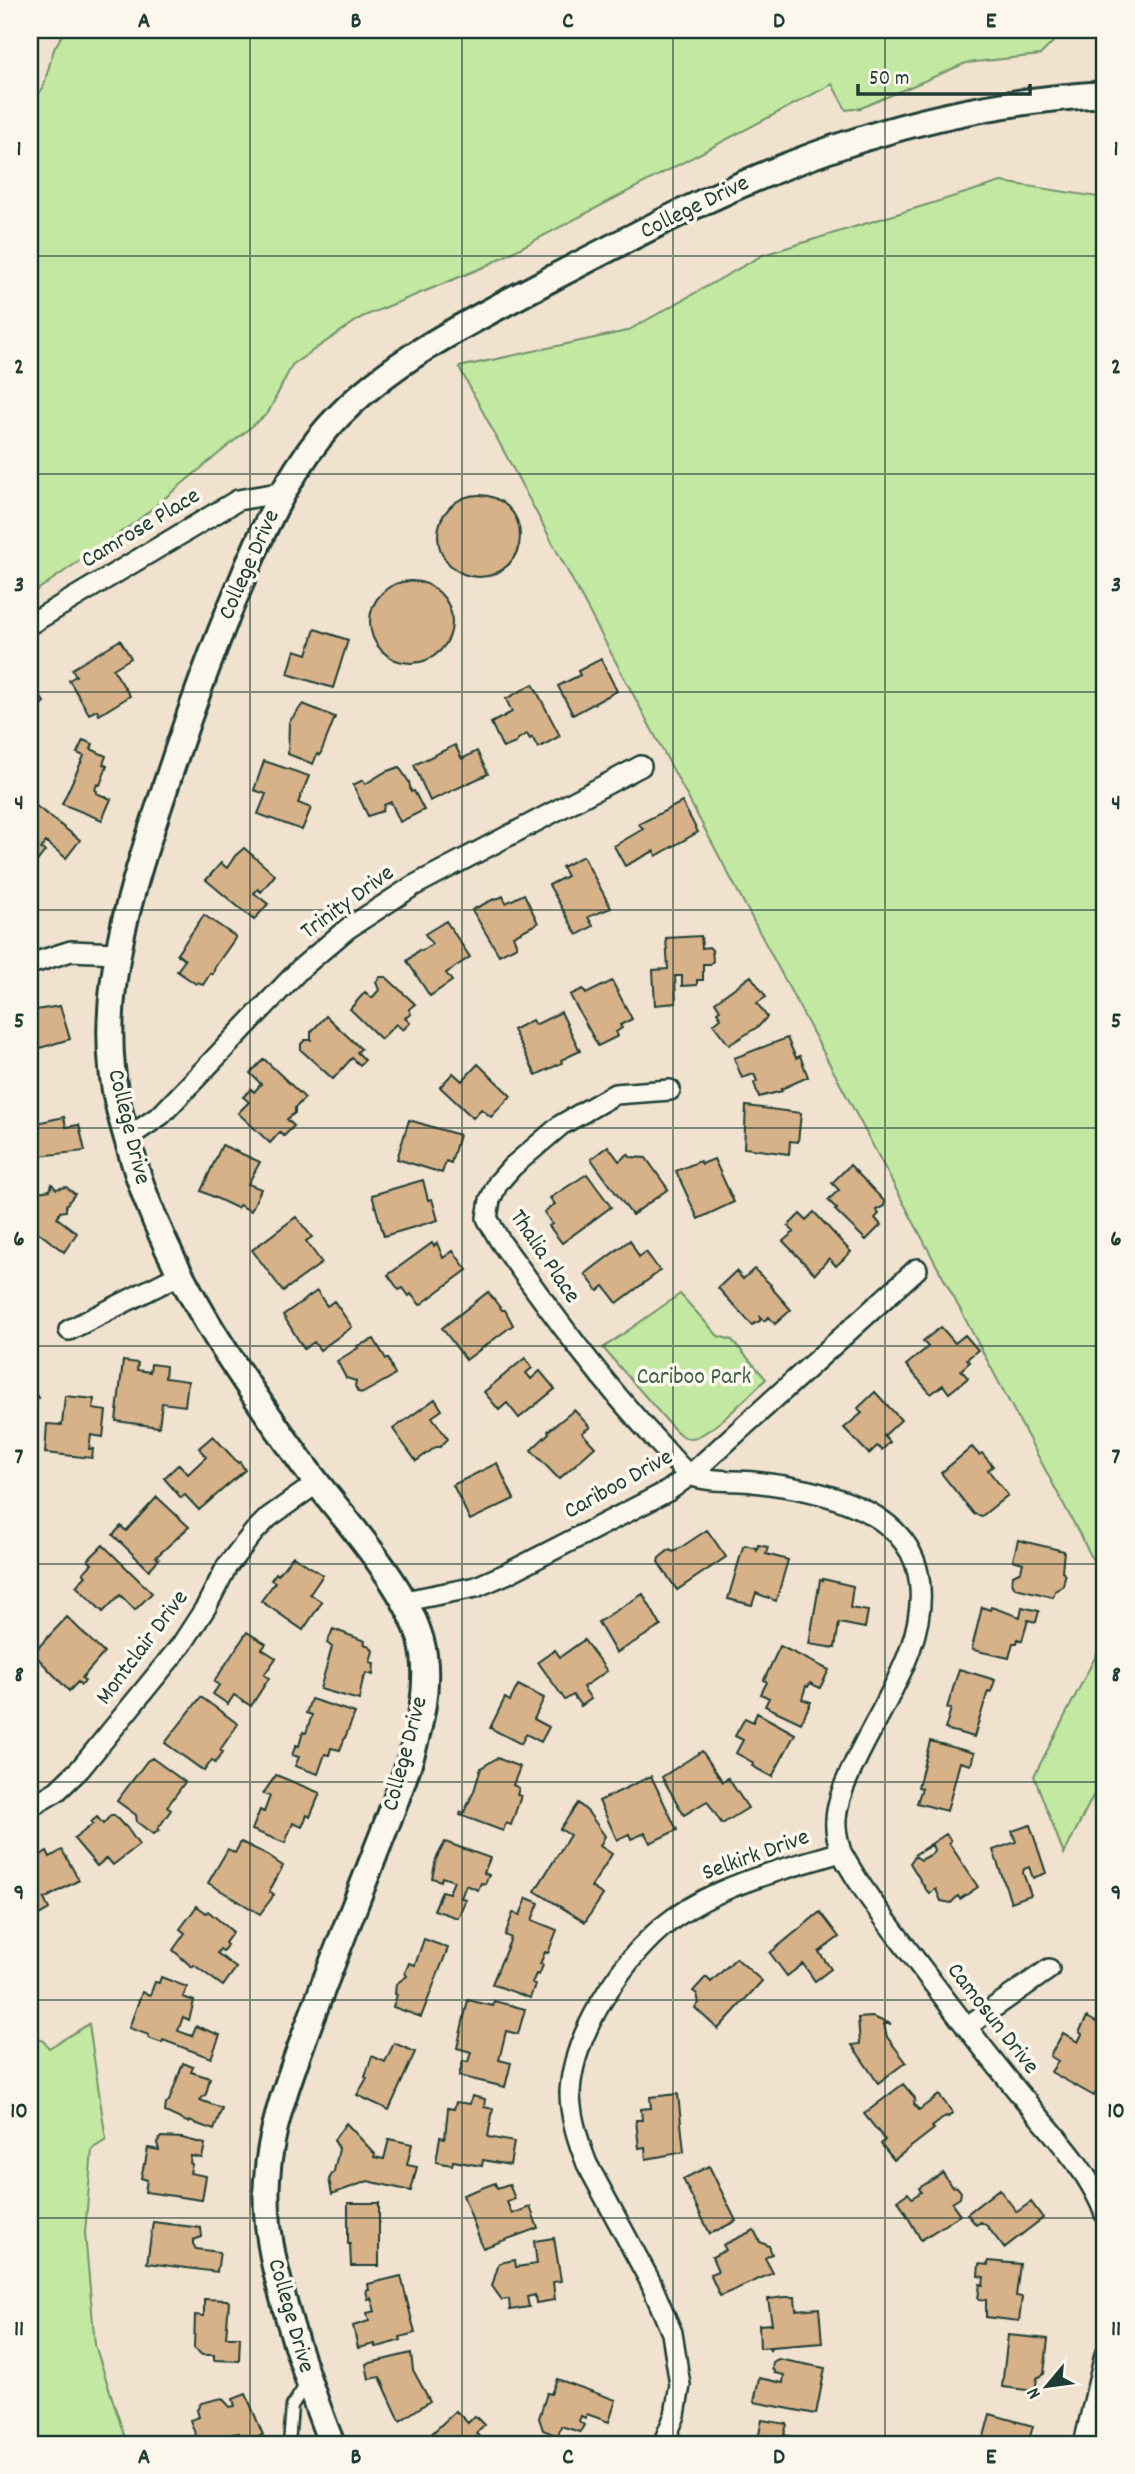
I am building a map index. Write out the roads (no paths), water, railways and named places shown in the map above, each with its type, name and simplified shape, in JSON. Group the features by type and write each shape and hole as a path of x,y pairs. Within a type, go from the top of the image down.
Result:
{"street":[{"name":"College Drive","path":"332,2444 308,2381 283,2301 271,2249 266,2200 269,2152 295,2063 402,1783 415,1738 423,1695 424,1653 420,1634 405,1601 386,1572 317,1483 223,1348 179,1275 152,1212 127,1138 111,1062 110,1007 117,953 145,852 190,713 239,587 284,492 320,438 337,419 376,383 408,359 459,328 706,202 796,162 898,128 1004,105 1105,94"},
{"name":"Camrose Place","path":"30,624 238,500 284,492"},
{"name":"Trinity Drive","path":"127,1138 161,1115 300,969 347,929 413,886 641,766"},
{"path":"30,964 71,951 117,953"},
{"name":"Thalia Place","path":"670,1090 615,1094 561,1125 498,1182 489,1200 487,1218 500,1241 598,1374 690,1475"},
{"name":"Cariboo Drive","path":"405,1601 476,1587 668,1491 690,1475 917,1269"},
{"path":"69,1329 179,1275"},
{"name":"Selkirk Drive","path":"663,2444 675,2415 680,2385 672,2333 650,2281 580,2146 571,2112 570,2093 576,2056 591,2017 618,1978 663,1927 720,1892 841,1852 836,1827 838,1802 907,1657 917,1629 921,1597 915,1562 904,1542 888,1525 868,1512 840,1501 776,1485 690,1475"},
{"name":"Montclair Drive","path":"30,1807 57,1791 80,1769 182,1644 201,1617 227,1566 254,1532 317,1483"},
{"name":"Camosun Drive","path":"841,1852 865,1891 966,2027 1082,2171 1096,2192 1105,2214"},
{"path":"966,2027 1049,1969"},
{"path":"1084,2444 1105,2355"}],"lane":[{"path":"289,2444 292,2406 308,2381"}],"park label":[{"name":"Cariboo Park","path":"694,1378"}]}
